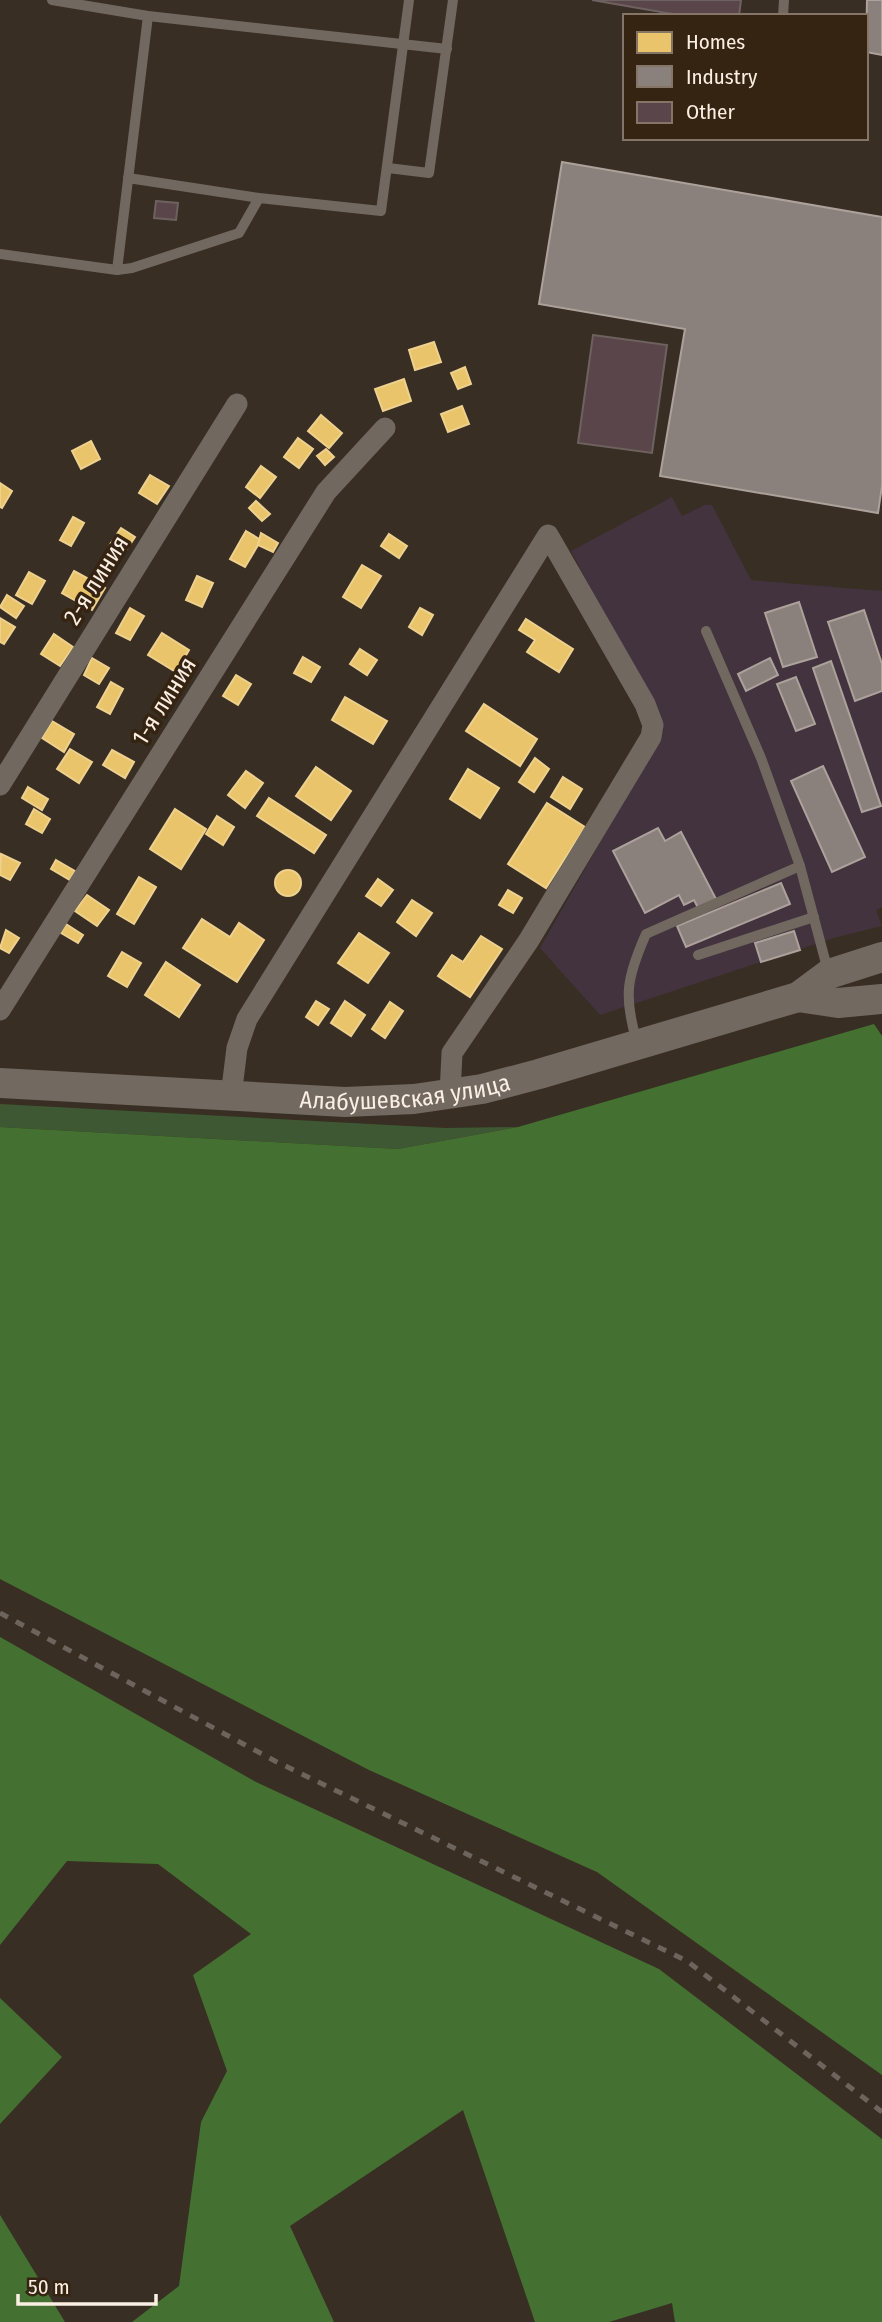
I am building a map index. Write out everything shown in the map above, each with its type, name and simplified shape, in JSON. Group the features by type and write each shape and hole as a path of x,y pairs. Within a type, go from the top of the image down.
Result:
{"street":[{"name":"2-я линия","path":"0,785 237,404"},
{"name":"1-я линия","path":"0,1010 326,492 385,428"},
{"path":"231,1096 237,1048 247,1019 548,535 645,704 653,725 650,737 529,940 452,1054 450,1094"},
{"name":"Алабушевская улица","path":"0,1083 345,1102 450,1094 528,1077 798,997 829,974 882,957"},
{"name":"Алабушевская улица","path":"798,997 838,1003 882,999"}],"lane":[{"path":"52,0 148,16 447,49"},
{"path":"128,178 258,198 381,211 409,0"},
{"path":"388,168 429,173 453,0"},
{"path":"117,270 148,16"},
{"path":"0,254 117,270 239,233 258,198"},
{"path":"706,632 761,758 800,866 829,974"},
{"path":"638,1046 627,1007 633,965 646,934 800,866"},
{"path":"698,955 814,916"}],"shaded area":[{"path":"672,497 682,516 705,505 712,505 751,580 882,591 882,907 876,910 882,926 834,938 600,1015 540,948 664,730 571,551"}],"green space":[{"path":"874,1024 882,1036 882,2075 597,1872 369,1770 0,1579 0,1127 398,1149 518,1127"},
{"path":"0,1104 445,1128 518,1127 398,1149 0,1127"},
{"path":"0,1637 256,1782 659,1969 882,2139 882,2322 675,2322 672,2303 609,2322 535,2322 463,2110 290,2226 334,2322 132,2322 179,2286 201,2122 227,2071 193,1975 251,1934 158,1864 67,1861 0,1945"},
{"path":"0,1998 62,2057 0,2124"},
{"path":"0,2215 65,2322 0,2322"}],"building: Homes":[{"path":"434,342 441,362 415,370 409,350"},
{"path":"465,367 471,384 458,389 451,373"},
{"path":"404,379 411,401 383,411 375,389"},
{"path":"462,406 469,424 448,432 441,414"},
{"path":"321,415 342,433 329,448 308,431"},
{"path":"298,438 313,449 299,468 284,457"},
{"path":"91,441 100,459 81,469 72,451"},
{"path":"326,449 334,457 325,465 317,456"},
{"path":"261,466 276,477 260,498 246,487"},
{"path":"150,475 169,486 157,504 139,493"},
{"path":"0,483 12,491 2,508 0,507"},
{"path":"256,501 270,514 262,521 249,508"},
{"path":"73,517 84,523 71,546 60,540"},
{"path":"121,528 135,537 123,555 109,546"},
{"path":"246,531 261,540 245,567 230,559"},
{"path":"261,533 278,543 273,552 258,545"},
{"path":"389,534 407,546 399,558 381,546"},
{"path":"362,565 381,576 361,608 343,597"},
{"path":"74,571 105,588 92,610 62,593"},
{"path":"29,572 45,581 32,604 16,595"},
{"path":"197,576 213,583 202,607 186,600"},
{"path":"7,595 24,606 16,618 0,607"},
{"path":"130,608 144,616 130,640 116,633"},
{"path":"420,608 433,615 422,635 409,627"},
{"path":"0,618 15,627 4,644 0,642"},
{"path":"526,619 573,649 559,672 527,652 535,640 519,630"},
{"path":"162,633 189,650 176,672 148,655"},
{"path":"54,634 73,647 60,666 41,654"},
{"path":"360,649 377,660 367,675 350,664"},
{"path":"303,657 320,667 311,682 294,673"},
{"path":"92,658 109,668 99,684 84,675"},
{"path":"236,675 251,684 238,705 223,696"},
{"path":"111,682 123,689 110,714 97,707"},
{"path":"345,697 387,721 373,744 332,720"},
{"path":"484,704 537,739 520,766 466,731"},
{"path":"52,721 74,734 64,752 42,738"},
{"path":"70,749 92,762 79,783 57,769"},
{"path":"112,750 134,762 125,778 103,765"},
{"path":"535,758 549,769 534,792 519,782"},
{"path":"316,767 351,791 331,820 296,796"},
{"path":"468,769 499,788 480,818 450,799"},
{"path":"246,771 263,783 245,808 228,795"},
{"path":"563,777 582,789 570,809 551,797"},
{"path":"28,787 48,799 42,810 22,798"},
{"path":"269,798 326,835 314,853 257,816"},
{"path":"547,803 585,827 546,888 508,864"},
{"path":"34,809 50,819 42,833 26,824"},
{"path":"175,809 206,829 181,869 150,849"},
{"path":"217,816 234,827 223,845 206,834"},
{"path":"1,854 20,863 10,880 0,875"},
{"path":"56,860 75,871 70,880 51,869"},
{"path":"288,870 298,873 301,883 298,893 288,896 278,893 275,883 278,873"},
{"path":"139,877 156,887 134,924 117,914"},
{"path":"378,879 393,890 381,906 366,896"},
{"path":"508,890 522,898 513,913 499,905"},
{"path":"87,895 109,910 97,926 75,911"},
{"path":"412,900 432,913 416,936 397,922"},
{"path":"202,919 230,937 239,923 264,940 237,982 183,948"},
{"path":"66,924 83,935 78,943 61,933"},
{"path":"6,930 19,938 9,953 0,948"},
{"path":"359,933 389,953 368,983 338,963"},
{"path":"481,936 502,949 470,997 438,976 452,955 463,962"},
{"path":"122,952 141,963 127,987 108,976"},
{"path":"166,962 200,985 179,1017 145,995"},
{"path":"316,1001 329,1009 318,1025 306,1017"},
{"path":"345,1001 365,1015 351,1036 331,1023"},
{"path":"390,1002 403,1011 385,1038 372,1029"}],"building: Industry":[{"path":"867,0 882,0 882,55 868,52"},
{"path":"562,162 882,217 882,486 878,513 660,476 685,329 539,304"},
{"path":"799,602 817,657 783,667 765,613"},
{"path":"864,610 882,664 882,691 855,701 828,622"},
{"path":"770,658 778,675 746,691 738,674"},
{"path":"831,661 881,806 862,812 813,668"},
{"path":"796,677 815,724 796,731 777,684"},
{"path":"823,766 865,857 832,872 791,781"},
{"path":"658,828 665,841 681,832 716,899 698,908 694,900 684,905 679,895 645,913 613,851"},
{"path":"781,883 790,904 686,947 677,926"},
{"path":"794,931 800,950 761,962 755,943"}],"building: Other":[{"path":"592,0 741,0 739,14 672,14"},
{"path":"156,201 178,203 176,220 154,218"},
{"path":"593,335 667,345 652,453 578,443"}],"railway":[{"path":"0,1613 275,1761 687,1961 882,2112"}]}
